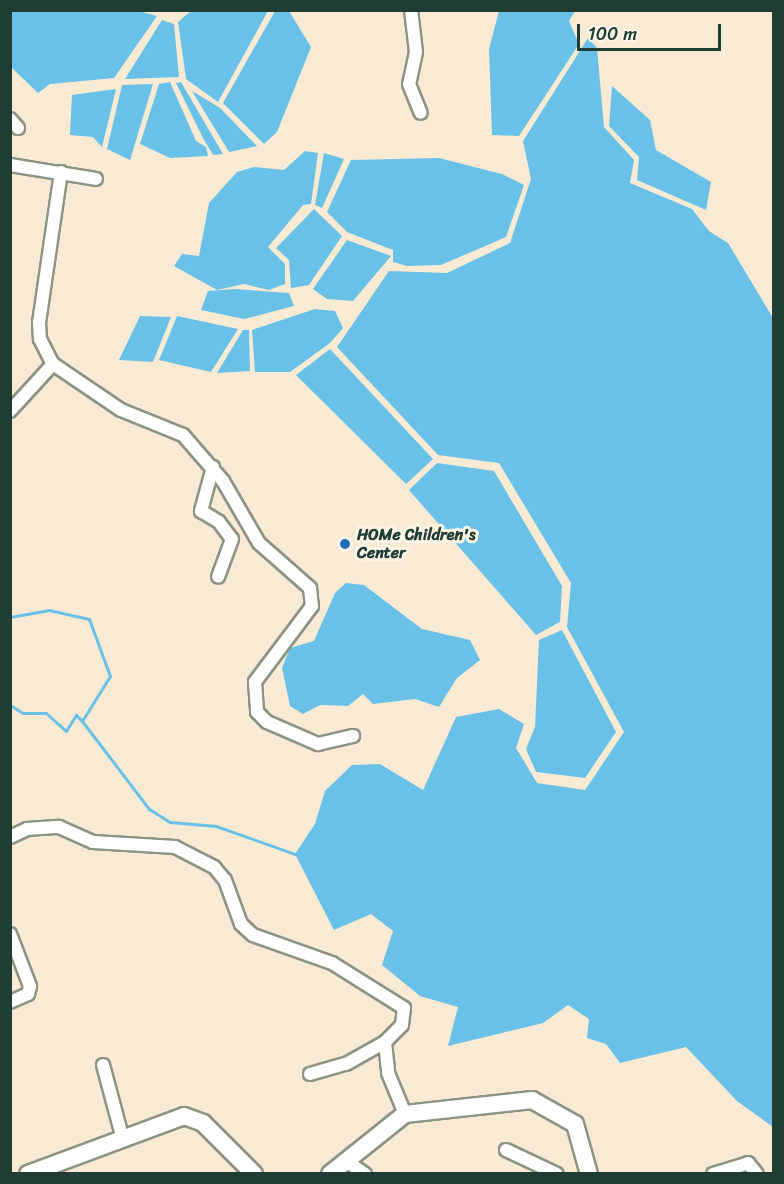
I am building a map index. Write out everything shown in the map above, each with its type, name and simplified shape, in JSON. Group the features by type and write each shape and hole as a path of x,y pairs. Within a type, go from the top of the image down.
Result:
{"street":[{"path":"411,10 416,52 410,84 421,113"},
{"path":"10,165 96,179"},
{"path":"61,172 39,322 40,339 53,364 121,410 183,435 213,467 259,543 305,582 312,596 312,606 255,682 257,712 267,722 318,744 353,736"},
{"path":"10,411 53,364"},
{"path":"213,467 201,511 219,522 232,539 218,577"},
{"path":"11,835 59,827 93,843 175,847 196,856 225,880 241,924 253,935 332,963 404,1008 402,1025 385,1042 346,1064 310,1074"},
{"path":"10,934 30,986 28,994 10,1002"},
{"path":"385,1042 388,1073 405,1114"},
{"path":"103,1065 122,1136"},
{"path":"330,1173 405,1114 532,1100 550,1106 575,1124 589,1173"},
{"path":"28,1173 159,1121 192,1117 254,1173"},
{"path":"506,1150 556,1173"},
{"path":"346,1161 365,1173"},
{"path":"713,1173 748,1163 757,1173"}],"water":[{"path":"135,10 157,16 114,78 50,84 38,93 11,67 11,11"},
{"path":"191,11 268,11 218,102 186,79 178,22"},
{"path":"275,11 289,11 311,47 277,132 264,144 223,103"},
{"path":"499,11 575,11 569,21 579,44 519,136 492,135 489,49"},
{"path":"162,20 174,24 179,77 125,79"},
{"path":"588,38 597,48 604,127 634,160 630,183 692,209 709,231 728,243 773,318 773,1127 737,1101 686,1047 620,1063 606,1044 587,1038 589,1019 568,1005 543,1023 448,1046 458,1007 420,996 382,965 393,931 371,914 334,930 295,854 315,824 325,791 352,765 380,764 423,790 456,717 499,709 524,724 516,748 537,783 585,790 624,732 567,627 571,583 499,463 438,455 337,347 389,271 447,273 510,243 531,179 523,141"},
{"path":"170,82 196,141 206,147 208,156 170,158 140,144 159,84"},
{"path":"181,82 223,154 213,155 203,138 176,83"},
{"path":"153,84 130,160 107,149 122,85"},
{"path":"612,86 650,120 656,150 711,182 706,210 637,180 639,157 609,126"},
{"path":"116,89 102,147 93,137 70,135 72,95"},
{"path":"192,91 220,108 257,146 229,152"},
{"path":"305,151 318,153 311,204 303,205 268,247 285,264 285,284 269,290 244,284 217,290 174,266 182,254 199,256 209,203 237,172 254,167 284,170"},
{"path":"324,153 344,159 322,208 315,205"},
{"path":"439,158 502,174 524,185 506,237 441,265 407,266 393,262 393,250 347,232 327,212 351,160"},
{"path":"314,209 342,236 309,285 291,288 289,260 276,248"},
{"path":"347,240 391,256 353,301 327,299 313,289"},
{"path":"235,289 289,293 294,306 244,319 201,310 208,291"},
{"path":"315,309 335,311 343,328 330,343 290,372 255,372 252,330"},
{"path":"140,316 171,317 153,362 119,360"},
{"path":"177,316 238,329 211,372 159,360"},
{"path":"243,330 249,330 250,371 217,373"},
{"path":"330,349 433,459 406,484 296,375"},
{"path":"437,463 494,471 562,586 560,622 536,635 409,490"},
{"path":"346,583 364,585 422,629 470,640 480,660 457,678 439,707 415,699 373,704 363,694 348,706 320,705 303,714 290,706 282,668 290,648 314,641 335,593"},
{"path":"562,630 616,732 585,778 536,772 526,749 535,727 539,640"}],"waterway":[{"path":"10,617 49,610 89,619 110,676 82,721 149,809 170,822 216,826 295,854"},
{"path":"10,705 23,713 46,713 66,731 76,715 82,721"}],"place":[{"name":"HOMe Children's Center","path":"345,544"}]}
